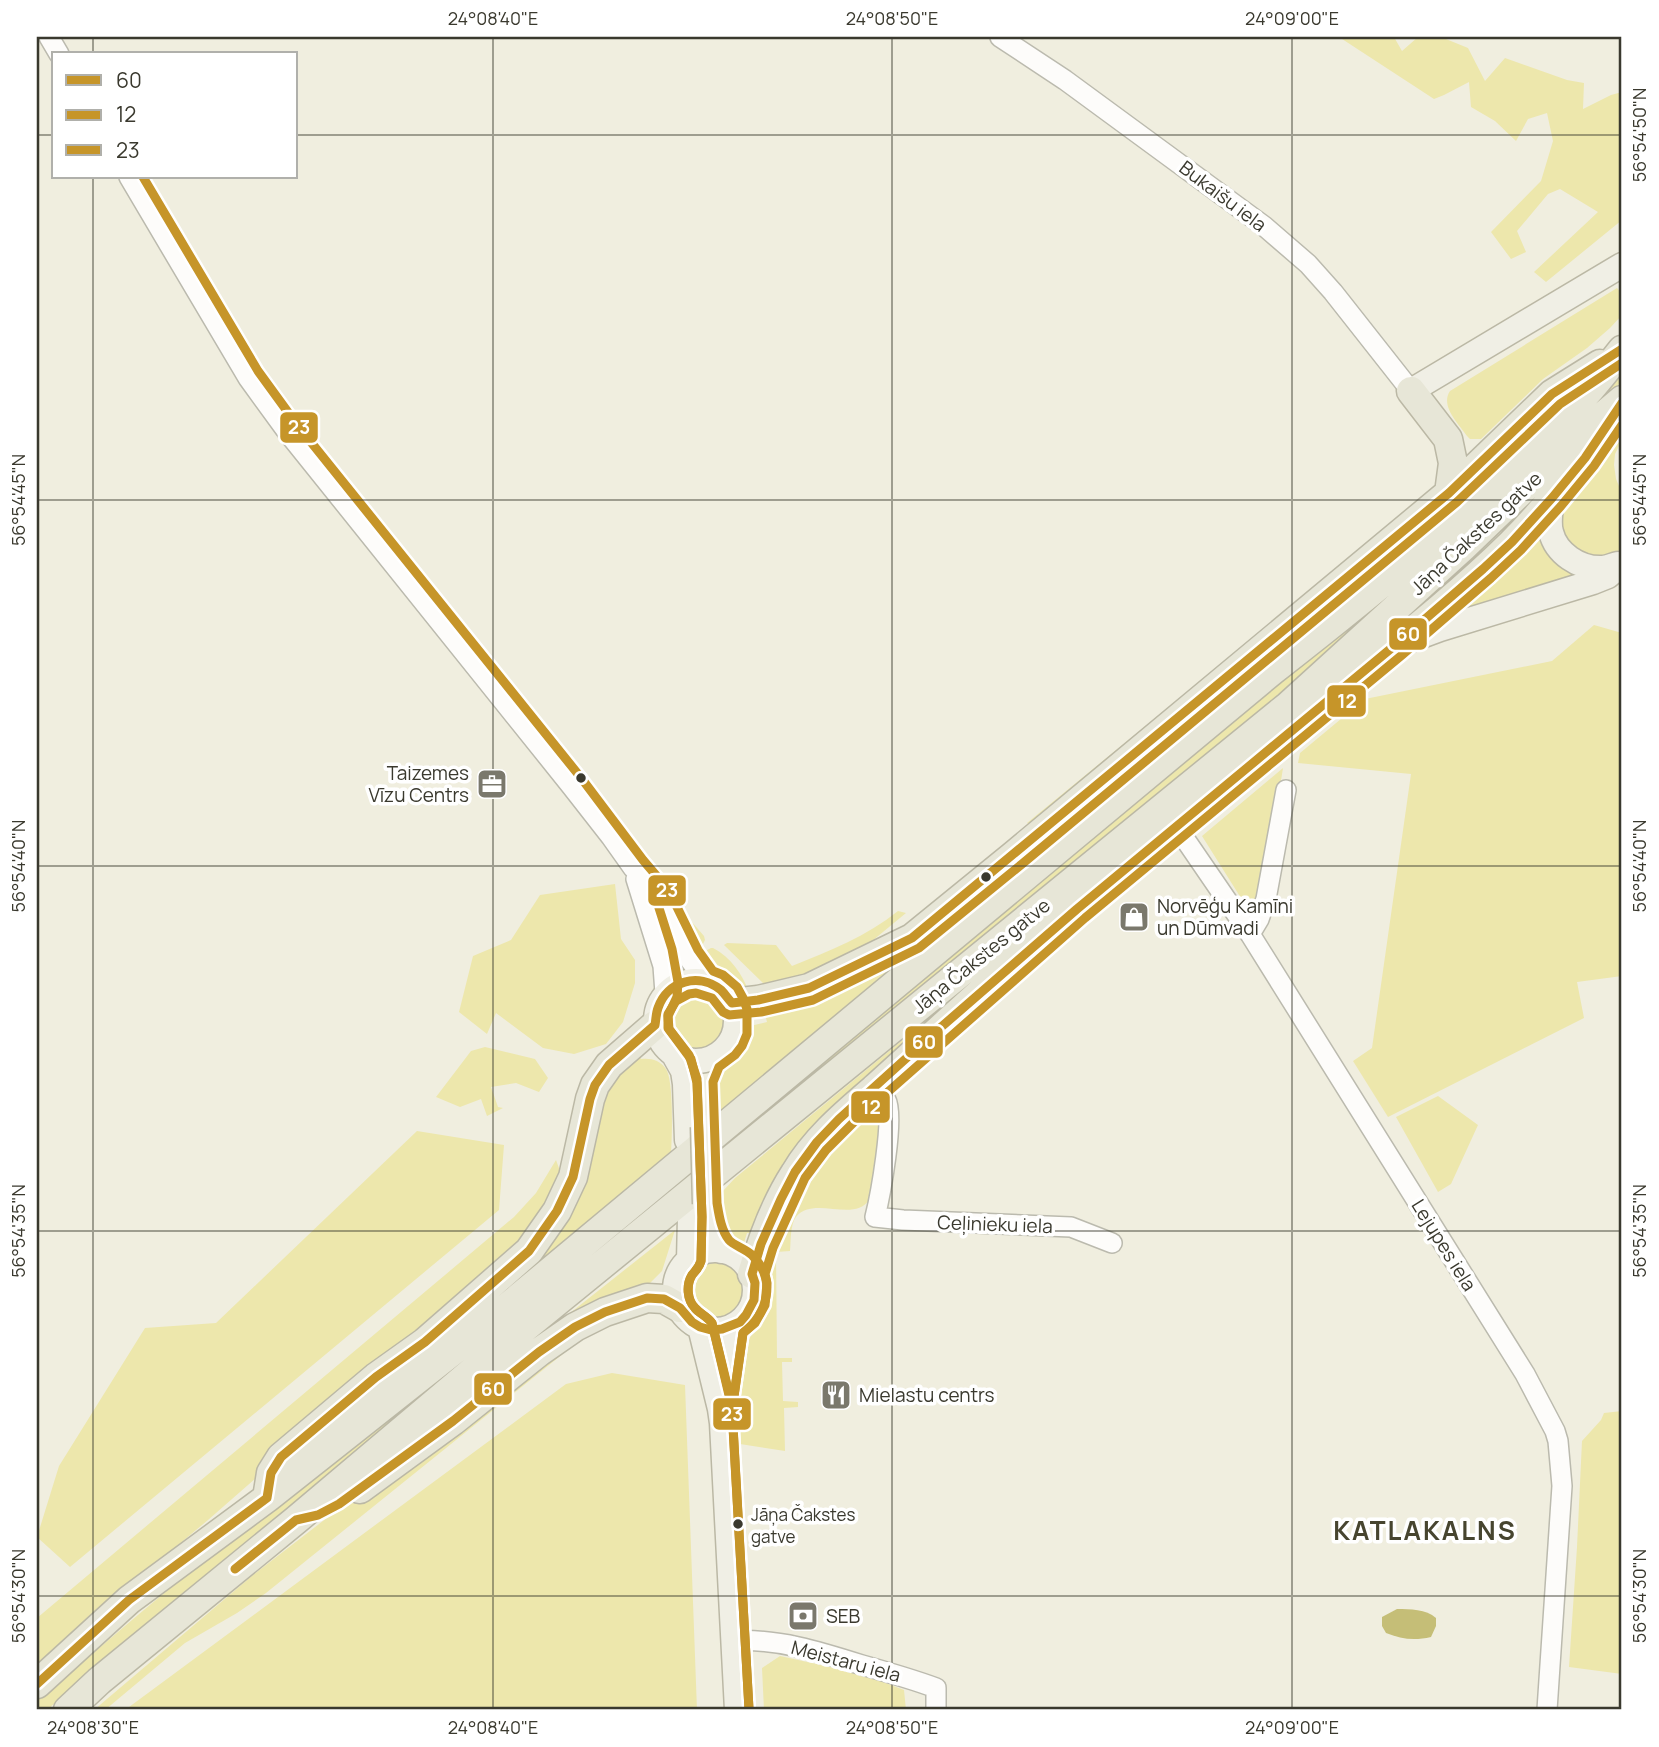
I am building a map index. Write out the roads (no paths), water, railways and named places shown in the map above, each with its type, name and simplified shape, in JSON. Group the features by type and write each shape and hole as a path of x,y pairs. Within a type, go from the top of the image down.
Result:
{"highway":[{"path":"732,1003 809,988 912,938 1449,493 1552,394 1622,349"},
{"name":"Jāņa Čakstes gatve","path":"37,1684 129,1600 267,1498 487,1324 1261,680 1428,545 1576,404 1622,349"},
{"path":"1411,391 1448,439 1453,463 1449,493"},
{"path":"752,1274 761,1244 795,1172 817,1142 846,1112 1176,826 1483,569 1552,498 1585,458 1622,401"},
{"name":"Jāņa Čakstes gatve","path":"68,1710 99,1681 506,1343 1288,706 1472,538 1570,444 1622,401"},
{"path":"267,1498 271,1473 281,1457 376,1377 425,1342 529,1251 557,1211 573,1177 595,1085 609,1065 655,1025"},
{"path":"296,1520 318,1515 339,1504 453,1422 575,1326 647,1298 664,1299 680,1308"}],"main road":[{"path":"1411,391 1622,265"},
{"path":"1552,498 1549,529 1557,547 1574,561 1592,567 1604,568 1622,563"},
{"path":"1394,646 1440,629 1593,582 1608,576 1622,563"},
{"path":"694,980 705,981 726,993 732,1003 735,1031 725,1048 709,1059 685,1060 674,1055 658,1037 655,1014 665,993 674,986 694,980"},
{"path":"674,1055 683,1071 695,1134"},
{"path":"689,1261 698,1210 695,1134 701,1080 709,1059"},
{"path":"698,1210 721,1251"},
{"path":"721,1251 734,1255 752,1274 754,1300 746,1315 732,1326 711,1330 700,1327 680,1308 676,1298 682,1268 698,1254 721,1251"},
{"path":"720,1409 732,1326"},
{"path":"700,1327 720,1409 737,1710"}],"street":[{"name":"Bukaišu iela","path":"1000,37 1065,80 1282,241 1308,264 1333,292 1411,391"},
{"path":"130,178 248,379 288,433 650,887 665,910 687,956 705,981"},
{"path":"1250,934 1266,899 1286,790"},
{"name":"Lejupes iela","path":"1176,826 1250,934 1525,1374 1555,1431 1562,1486 1547,1710"},
{"path":"633,868 660,953 665,993"},
{"name":"Ceļinieku iela","path":"874,1088 886,1101 889,1124 875,1217 1071,1227 1112,1243"},
{"name":"Meistaru iela","path":"733,1641 758,1640 791,1645 936,1688 936,1710"}],"place":[{"name":"Taizemes Vīzu Centrs","path":"492,784"},
{"name":"Norvēģu Kamīni un Dūmvadi","path":"1134,917"},
{"name":"Mielastu centrs","path":"836,1395"},
{"name":"Jāņa Čakstes gatve","path":"738,1524"},
{"name":"SEB","path":"803,1616"}],"district":[{"name":"KATLAKALNS","path":"1425,1531"}]}
